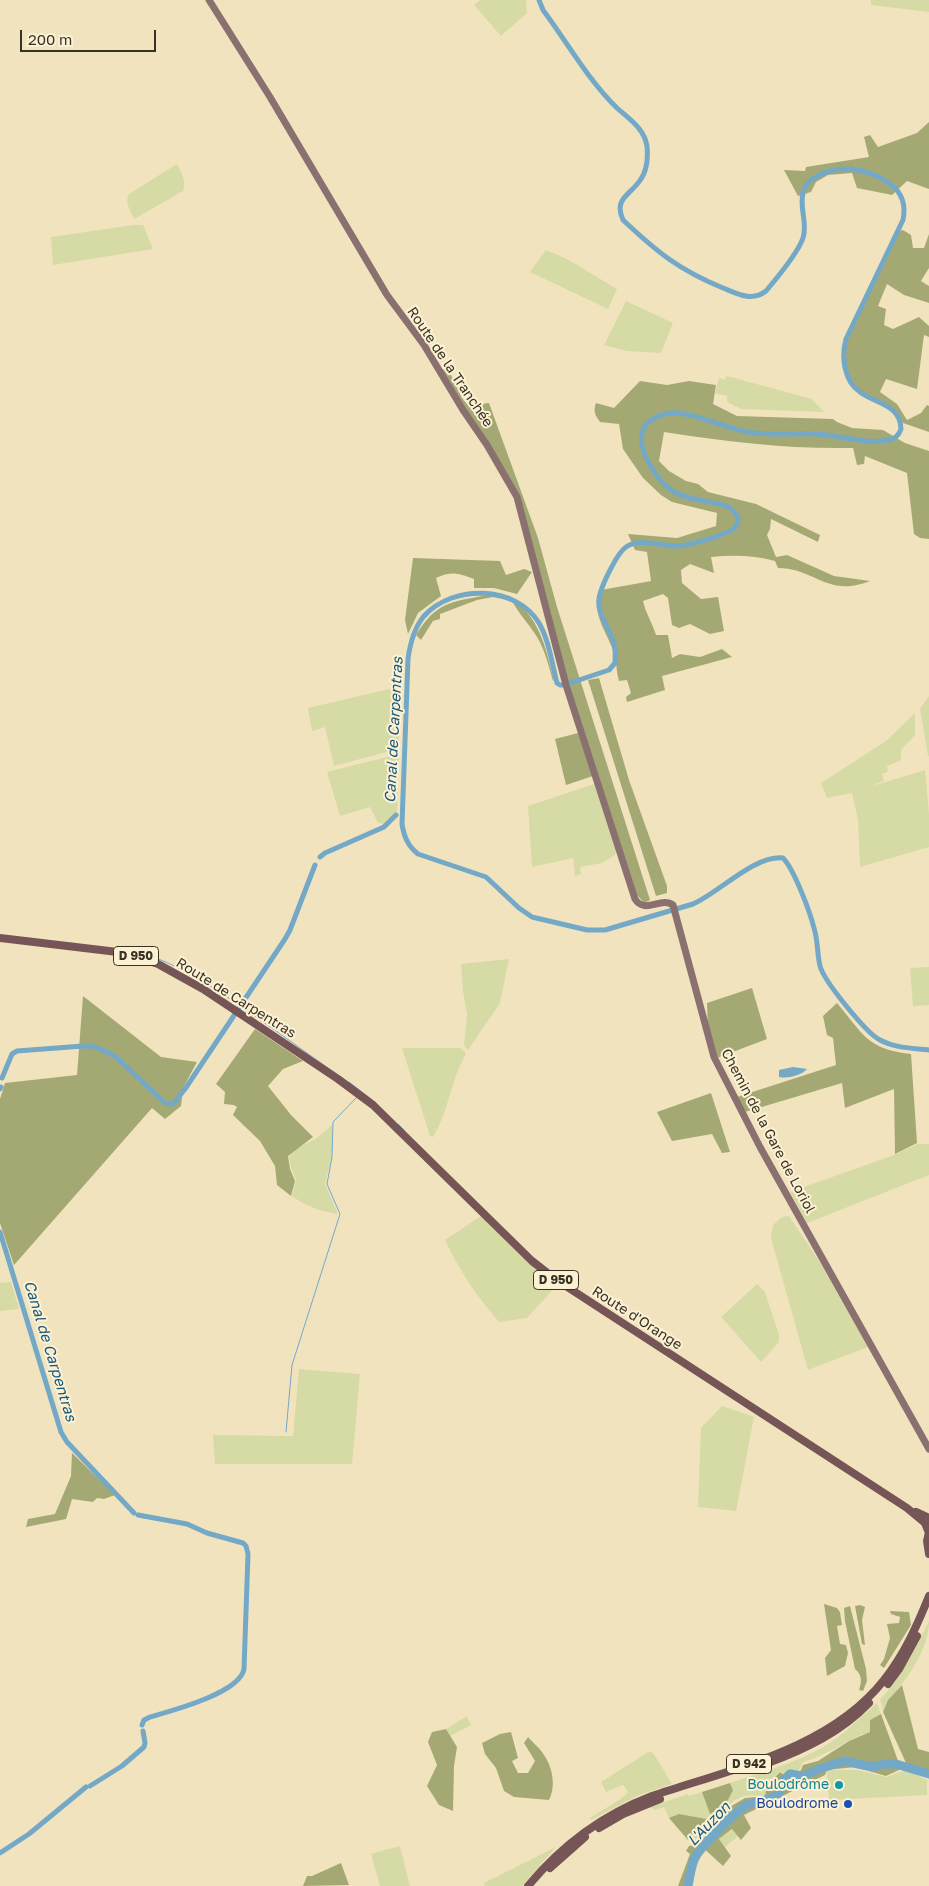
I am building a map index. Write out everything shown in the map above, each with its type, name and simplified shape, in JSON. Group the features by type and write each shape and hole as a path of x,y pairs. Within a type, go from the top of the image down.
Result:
{"main road":[{"name":"Route de Carpentras","path":"0,938 114,951 158,964 222,1001 309,1060"},
{"name":"Route d'Orange","path":"309,1060 373,1105 532,1261 554,1280 907,1508 925,1523 929,1533"},
{"name":"Route d'Orange","path":"907,1508 929,1518"},
{"name":"D 950","path":"929,1533 926,1541 929,1554"},
{"name":"D 942","path":"528,1886 567,1845 608,1816 652,1796 786,1750 809,1740 841,1720 860,1705 884,1680 912,1635 929,1596"},
{"name":"D 942","path":"534,1886 554,1863 581,1840 623,1814 655,1800 796,1752 813,1744 846,1723 862,1710 894,1676 911,1648 929,1610"}],"street":[{"name":"Route de la Tranchée","path":"209,0 274,103 387,295 424,345 510,484 522,514 565,683 596,780"},
{"name":"Chemin de la Gare de Loriol","path":"596,780 634,899 641,905 650,906 669,902 676,910 709,1045 714,1057 760,1148 809,1232 929,1449"}],"green space":[{"path":"480,0 526,0 527,13 501,36 474,5"},
{"path":"871,0 929,0 929,12 871,5"},
{"path":"929,122 929,189 907,181 892,195 857,188 852,173 828,175 816,182 811,192 798,196 784,170 805,171 806,167 869,157 864,137 870,135 878,147 917,133"},
{"path":"177,164 184,180 183,191 134,219 128,204 129,194"},
{"path":"143,225 153,249 53,265 51,237"},
{"path":"903,230 911,235 913,248 924,248 929,234 929,268 921,281 929,286 929,303 904,295 887,284 878,306 886,309 884,325 893,329 919,317 929,326 929,337 924,335 917,389 886,379 880,392 897,404 907,420 921,413 927,405 929,406 929,432 903,423 889,406 861,391 853,383 845,360 844,348 899,231"},
{"path":"546,250 567,259 617,289 608,309 530,272"},
{"path":"626,301 673,323 661,353 626,351 604,345"},
{"path":"448,369 462,398 476,415 480,404 489,403 538,538 557,607 650,900 644,903 637,895 567,680 524,513 441,370"},
{"path":"727,376 812,399 824,412 741,409 727,402 727,396 715,393 719,378 725,380"},
{"path":"640,381 667,385 689,381 716,385 713,404 737,416 833,419 852,428 883,430 905,443 929,451 929,539 920,538 914,534 907,473 865,456 864,464 857,465 853,448 758,444 664,432 659,461 669,471 686,481 698,484 708,492 756,504 820,535 818,542 771,519 767,535 776,557 787,555 834,576 870,581 843,586 832,584 802,572 778,568 775,561 751,557 711,557 714,573 690,564 681,570 682,583 701,599 718,597 724,631 710,634 690,624 679,628 672,625 668,598 663,594 643,601 656,635 668,635 672,658 680,654 700,657 722,649 732,657 662,676 665,690 627,702 626,697 631,693 627,680 619,681 614,653 598,614 598,598 601,590 651,581 647,552 635,550 628,534 677,538 716,526 717,513 672,502 661,495 643,478 623,449 619,424 600,422 597,417 595,411 596,403 614,408"},
{"path":"413,558 500,561 506,575 524,569 532,572 517,594 494,588 474,588 474,579 459,574 446,574 436,578 441,596 418,613 408,634 405,620"},
{"path":"487,595 514,601 532,619 546,649 553,681 540,642 512,601 493,597 477,600 440,614 440,619 433,621 421,640 416,635 430,616 446,605"},
{"path":"599,678 629,780 667,886 667,893 656,896 588,680"},
{"path":"402,686 398,749 334,766 325,727 312,731 308,708"},
{"path":"929,696 929,756 928,756 920,709"},
{"path":"915,713 915,735 901,750 901,760 887,766 888,772 882,774 884,781 869,787 925,770 929,814 929,847 860,867 858,820 852,793 827,798 821,783 886,741"},
{"path":"578,733 593,776 566,785 555,739"},
{"path":"399,754 397,811 385,824 378,823 370,807 340,816 327,772"},
{"path":"594,784 616,850 615,855 602,863 580,867 581,874 575,876 573,858 532,867 528,806"},
{"path":"509,959 500,1003 468,1050 464,1045 467,1014 461,964"},
{"path":"929,967 929,1005 913,1006 910,968"},
{"path":"752,988 767,1039 717,1058 708,1031 707,1003"},
{"path":"83,996 161,1057 197,1062 183,1088 181,1106 165,1119 152,1108 14,1265 0,1223 0,1099 5,1083 77,1075"},
{"path":"837,1003 861,1032 875,1044 896,1052 911,1054 917,1143 895,1154 894,1089 845,1108 842,1083 745,1112 737,1097 836,1065 833,1038 827,1035 823,1016"},
{"path":"255,1029 303,1061 283,1069 268,1086 291,1115 313,1137 288,1156 290,1169 295,1181 291,1196 277,1185 275,1166 260,1141 233,1115 237,1107 224,1104 225,1092 216,1084"},
{"path":"402,1048 461,1048 466,1054 457,1074 443,1117 433,1137 430,1136"},
{"path":"711,1093 730,1152 722,1153 712,1134 672,1141 657,1112"},
{"path":"332,1125 332,1156 325,1184 338,1214 314,1208 292,1196 296,1180 289,1156 296,1149 317,1138"},
{"path":"918,1144 929,1144 929,1175 807,1223 790,1192 894,1155"},
{"path":"481,1216 536,1270 557,1285 527,1318 499,1322 469,1283 445,1240"},
{"path":"789,1216 834,1283 868,1347 808,1370 771,1238 773,1225 782,1217"},
{"path":"11,1282 19,1309 0,1311 0,1283"},
{"path":"757,1284 765,1292 779,1335 779,1342 761,1362 721,1317"},
{"path":"299,1369 360,1374 352,1464 215,1464 213,1435 293,1436"},
{"path":"722,1406 754,1417 736,1511 698,1507 701,1428"},
{"path":"72,1453 115,1495 104,1499 97,1498 93,1502 72,1499 66,1519 26,1527 28,1519 55,1514 71,1476"},
{"path":"824,1604 837,1608 840,1612 842,1625 837,1626 840,1644 846,1645 848,1653 845,1666 827,1676 825,1658 831,1650"},
{"path":"850,1606 866,1669 867,1681 863,1691 859,1690 861,1678 855,1669 845,1621 844,1608"},
{"path":"855,1606 865,1607 862,1620 865,1645 862,1644"},
{"path":"890,1611 909,1612 911,1625 884,1668 880,1665 884,1659 890,1638 887,1624 899,1623 900,1617 891,1614"},
{"path":"929,1621 927,1638 920,1655 883,1711 880,1700 895,1682"},
{"path":"902,1685 918,1749 929,1752 929,1775 906,1763 883,1712 888,1700"},
{"path":"877,1703 881,1714 871,1720 870,1732 803,1762 797,1774 790,1773 788,1775 780,1771 767,1784 765,1796 738,1798 725,1809 697,1843 688,1840 706,1819 679,1814 669,1818 664,1807 655,1810 650,1807 688,1794 689,1796 702,1792 710,1813 733,1790 730,1783 812,1753 830,1743"},
{"path":"881,1714 901,1769 886,1776 855,1767 827,1770 825,1775 744,1815 751,1828 741,1840 732,1829 719,1839 731,1856 723,1866 701,1846 694,1857 687,1886 678,1886 690,1854 686,1851 689,1846 699,1844 728,1808 745,1798 765,1796 767,1785 780,1772 788,1777 791,1775 798,1777 803,1765 818,1761 849,1741 870,1732 870,1720"},
{"path":"467,1716 471,1725 450,1736 446,1729"},
{"path":"446,1729 457,1747 454,1766 453,1811 439,1805 427,1786 437,1765 428,1742 432,1732"},
{"path":"511,1732 518,1758 512,1761 518,1773 528,1773 535,1761 524,1743 528,1737 541,1750 547,1760 553,1783 549,1800 514,1797 504,1791 496,1768 485,1754 482,1743 500,1734"},
{"path":"650,1751 654,1754 672,1784 639,1795 591,1820 590,1818 622,1798 628,1792 623,1785 606,1792 601,1782"},
{"path":"858,1770 886,1777 903,1771 912,1773 927,1780 927,1795 829,1800 827,1771"},
{"path":"730,1783 733,1790 725,1806 710,1814 702,1792"},
{"path":"679,1814 707,1819 688,1840 669,1818"},
{"path":"733,1829 738,1836 725,1847 719,1839"},
{"path":"400,1846 410,1886 380,1886 371,1854"},
{"path":"556,1847 522,1886 484,1886 484,1883"},
{"path":"341,1863 349,1885 303,1886 307,1876 312,1876"}],"water":[{"path":"793,1067 807,1069 794,1076 779,1077 779,1070"}],"waterway":[{"name":"Canal de Carpentras","path":"539,0 543,10 587,73 606,97 643,134 647,146 646,168 641,179 624,197 620,207 623,220 669,259 707,281 745,296 755,296 766,291 797,251 803,238 802,199 805,186 823,173 842,169 862,171 880,178 897,190 902,199 904,209 903,220 846,339 844,361 850,382 866,396 892,409 900,421 901,429 893,439 862,441 816,434 748,432 677,413 662,415 650,420 645,426 641,438 645,456 655,473 668,488 680,495 729,507 738,518 736,526 719,536 684,545 672,546 638,543 622,550 607,576 599,600 601,613 615,646 615,663 609,670 564,685 557,683 548,644 539,623 529,610 515,601 484,593 467,594 451,598 436,606 424,616 413,636 408,659 402,824 405,837 418,854 486,877 519,908 532,917 587,930 605,930 693,904 760,862 783,858 797,881 809,912 815,933 820,966 837,994 865,1028 880,1040 897,1046 929,1050"},
{"name":"Canal de Carpentras","path":"320,857 384,827 396,815"},
{"name":"Canal de Carpentras","path":"2,1078 12,1054 17,1051 91,1046 116,1057 165,1103 173,1104 185,1089 285,939 315,865"},
{"name":"Canal de Carpentras","path":"142,953 192,975 239,1005 335,1073"},
{"path":"349,1082 371,1099"},
{"path":"286,1432 292,1365 340,1214 327,1184 332,1157 333,1122 356,1098"},
{"path":"398,1124 404,1130"},
{"name":"Canal de Carpentras","path":"0,1232 61,1432 67,1442 134,1513"},
{"name":"Canal de Carpentras","path":"138,1515 187,1524 207,1533 243,1543 248,1554 244,1669 240,1678 231,1686 218,1693 188,1706 150,1717 144,1720 142,1725"},
{"name":"Canal de Carpentras","path":"90,1786 122,1766 144,1747 143,1731"},
{"name":"L'Auzon","path":"688,1886 694,1859 699,1851 745,1806 769,1799 778,1794 783,1781 790,1774 803,1776 844,1761 873,1767 884,1764 896,1764 929,1774"},
{"name":"Canal de Carpentras","path":"0,1853 29,1834 86,1787"}],"place":[{"name":"Boulodrôme","path":"839,1785"},
{"name":"Boulodrome","path":"848,1804"}]}
